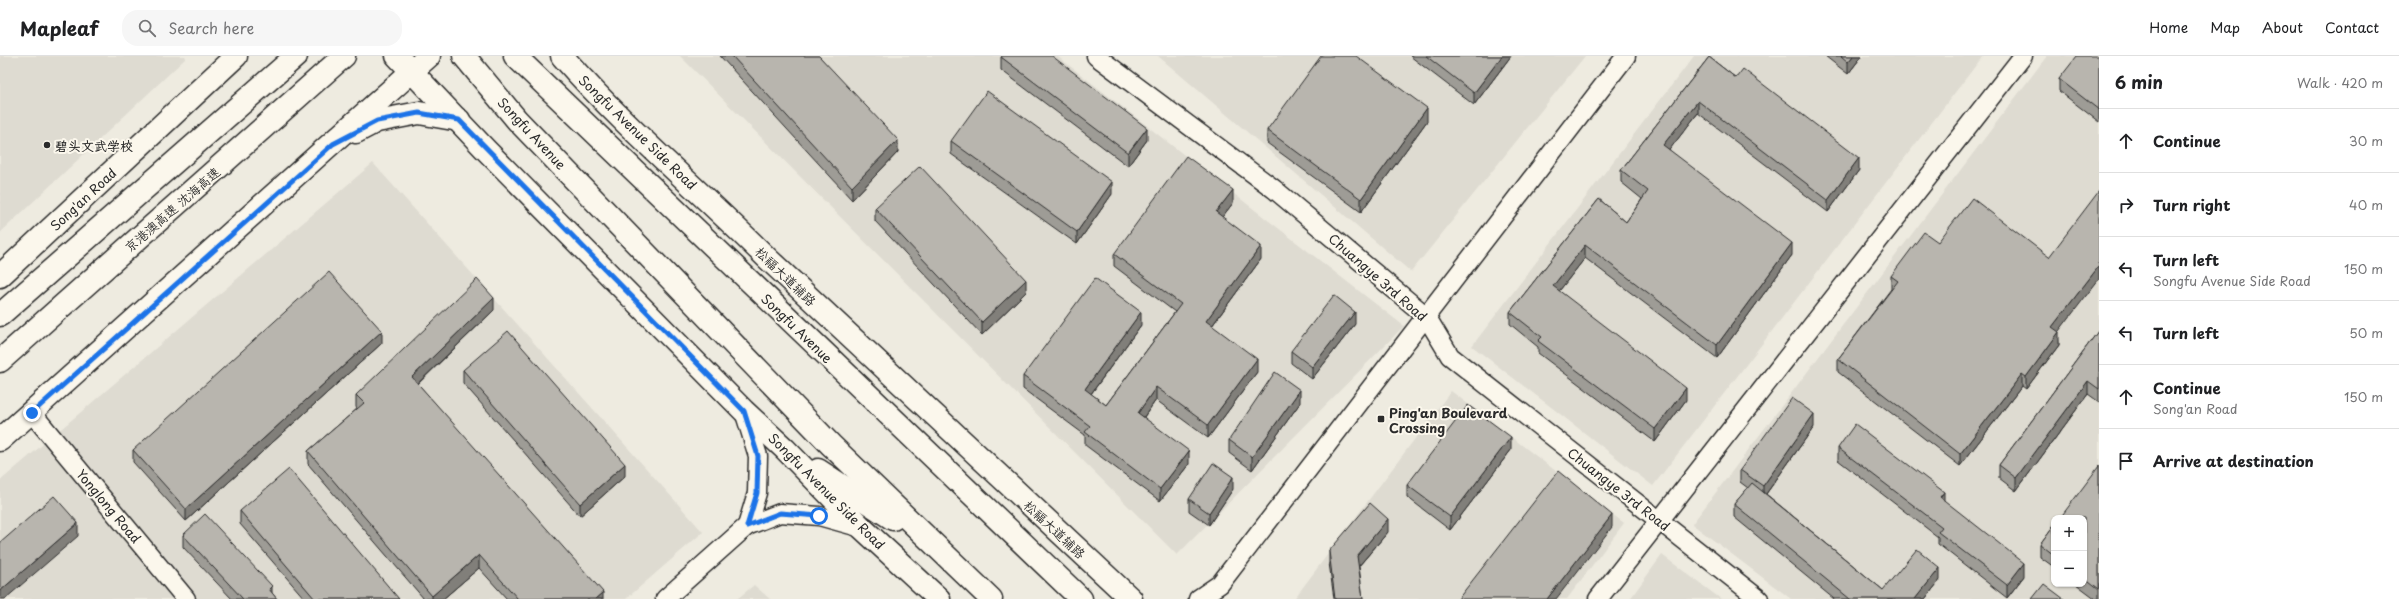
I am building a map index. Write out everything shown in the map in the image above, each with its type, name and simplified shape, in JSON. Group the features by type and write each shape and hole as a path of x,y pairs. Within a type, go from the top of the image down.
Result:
{"main road":[{"name":"Song'an Road","path":"0,276 236,56"},
{"path":"0,315 296,56"},
{"name":"京港澳高速 沈海高速","path":"0,361 344,56"},
{"name":"Songfu Avenue Side Road","path":"398,56 744,411 785,449 862,528 939,599"},
{"path":"0,440 333,144 429,56"},
{"name":"Songfu Avenue","path":"464,56 517,120 831,445 933,545 991,599"},
{"name":"Songfu Avenue","path":"515,56 1081,599"},
{"name":"Songfu Avenue Side Road","path":"562,56 591,90 716,207"},
{"path":"573,56 591,90"},
{"path":"333,144 377,121 419,113 459,120"},
{"name":"松福大道辅路","path":"716,207 897,424"},
{"name":"松福大道辅路","path":"716,207 767,258 979,459 1131,599"},
{"name":"松福大道辅路","path":"720,254 979,459"},
{"path":"785,449 933,545"}],"street":[{"name":"Chuangye 3rd Road","path":"1096,56 1274,189 1426,316 1450,356 1759,599"},
{"path":"1198,599 1220,592 1426,316 1626,56"},
{"path":"1598,599 1660,522 2023,56"},
{"path":"744,411 758,456 757,493 747,526"},
{"name":"Yonglong Road","path":"32,413 186,599"},
{"path":"664,599 747,526 780,513 819,516 862,528"}],"shaded area":[{"name":"碧头文武学校","path":"0,56 185,56 186,58 0,233"},
{"path":"680,56 1057,56 1404,326 1177,555"},
{"path":"1158,56 1585,56 1411,272"},
{"path":"1694,56 1983,56 1653,486 1472,346"},
{"path":"2047,56 2099,56 2099,599 1791,599 1692,524"},
{"path":"373,163 703,532 626,599 0,599 0,481"},
{"path":"1451,391 1624,523 1567,599 1294,599"},
{"path":"1662,555 1721,599 1630,599"},
{"path":"754,585 770,599 737,599"}],"building":[{"path":"732,56 819,56 898,140 852,187"},
{"path":"1052,56 1147,128 1128,153 1001,57"},
{"path":"1321,56 1356,56 1427,108 1361,199 1267,130"},
{"path":"1426,56 1502,56 1474,93"},
{"path":"1841,56 1853,56 1848,62"},
{"path":"2077,56 2099,56 2099,110 2059,79"},
{"path":"1709,57 1736,78 1743,69 1859,158 1828,200 1698,101 1663,145 1792,243 1717,345 1585,245 1553,286 1686,388 1655,429 1538,341 1542,337 1510,312 1599,199 1626,222 1648,191 1621,170"},
{"path":"987,91 1112,182 1077,232 951,141"},
{"path":"1186,156 1233,190 1216,212 1261,246 1206,321 1257,359 1208,425 1156,387 1138,413 1189,451 1160,489 1085,432 1090,426 1023,376 1095,278 1141,312 1085,389 1106,405 1181,304 1114,254"},
{"path":"920,166 1026,280 982,322 875,208"},
{"path":"2099,191 2099,266 2052,327 2059,332 2026,377 2022,374 1960,454 1838,359 1898,281 1891,276 1924,232 1938,242 1972,198 2049,257"},
{"path":"329,272 382,331 186,509 133,450"},
{"path":"477,279 494,298 412,377 603,592 595,599 518,599 479,555 432,596 308,451 364,403 356,395"},
{"path":"1334,295 1355,312 1312,367 1291,351"},
{"path":"2099,330 2099,389 2088,381 2016,478 1999,465"},
{"path":"508,331 625,464 580,504 463,370"},
{"path":"1275,372 1300,390 1252,457 1229,440"},
{"path":"1792,398 1814,414 1763,486 1740,470"},
{"path":"1468,405 1511,437 1450,517 1407,485"},
{"path":"1855,424 1944,492 1940,497 2024,563 2007,585 1938,532 1942,527 1838,448"},
{"path":"1213,463 1233,477 1209,513 1189,499"},
{"path":"2099,466 2099,589 2087,579 2087,515 2062,515"},
{"path":"289,469 399,599 315,599 240,511"},
{"path":"1558,471 1612,515 1547,599 1458,599"},
{"path":"1752,483 1883,590 1917,549 1940,568 1915,599 1850,599 1734,504"},
{"path":"54,496 78,523 0,591 0,543"},
{"path":"1370,503 1388,519 1357,556 1363,599 1335,599 1329,551"},
{"path":"205,514 272,586 269,589 277,599 243,599 183,535"},
{"path":"2051,529 2051,553 2040,544"},
{"path":"2044,584 2064,599 2032,599"}],"place":[{"name":"碧头文武学校","path":"47,145"},
{"name":"Ping'an Boulevard Crossing","path":"1381,419"}],"route":[{"path":"32,413 333,144 377,121 419,113 459,120 486,150 744,411 758,456 757,493 747,526 780,513 819,516"}]}
